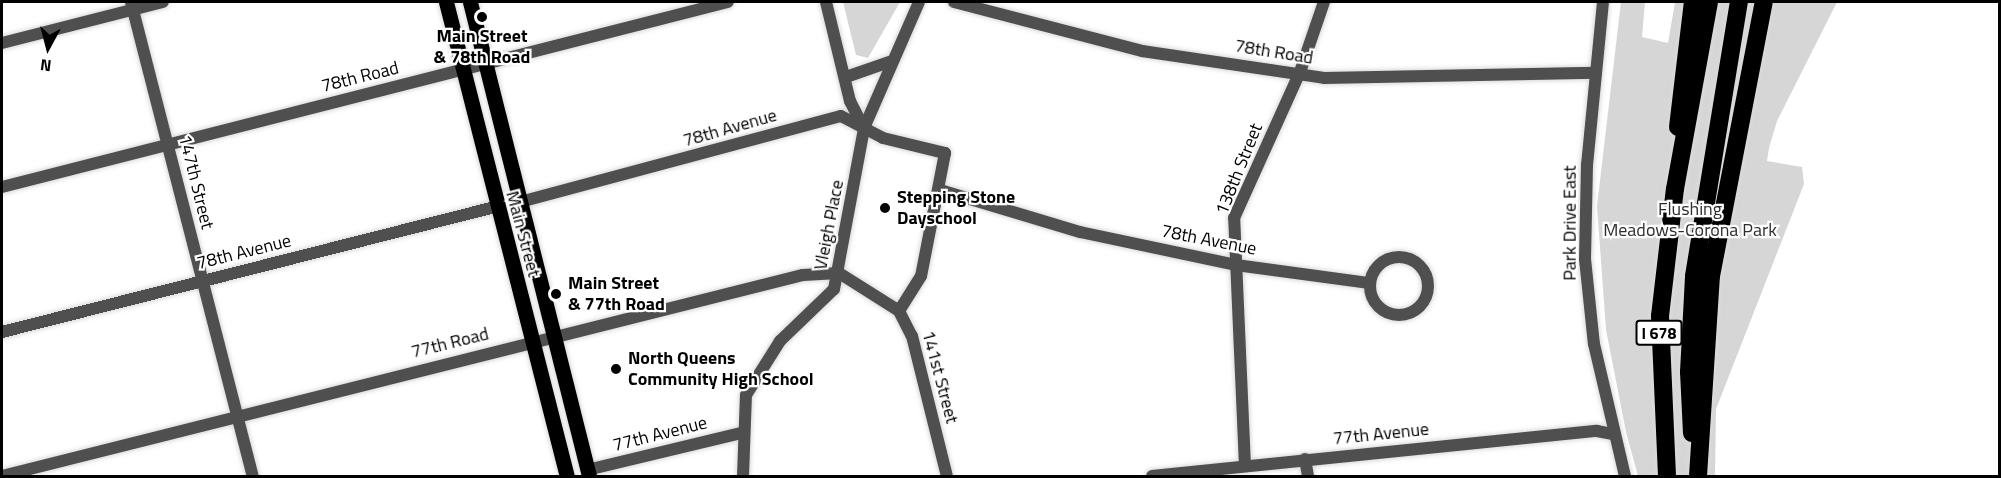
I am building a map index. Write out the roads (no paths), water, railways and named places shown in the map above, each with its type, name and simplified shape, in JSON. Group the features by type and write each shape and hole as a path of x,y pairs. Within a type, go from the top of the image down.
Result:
{"highway":[{"path":"1675,189 1680,80 1693,2"},
{"name":"I 678","path":"1667,477 1659,344 1675,189 1709,2"},
{"name":"I 678","path":"1698,477 1689,395 1692,304 1739,2"},
{"path":"1698,477 1711,276 1764,2"},
{"path":"1755,52 1771,2"}],"main road":[{"name":"Main Street","path":"446,2 464,69 495,207 532,340 566,476"},
{"name":"Main Street","path":"470,2 487,63 552,337 588,473"}],"street":[{"path":"2,43 132,5 163,2"},
{"name":"78th Road","path":"2,188 728,2"},
{"path":"826,2 846,77 849,101 864,128"},
{"name":"Vleigh Place","path":"742,477 741,433 746,395 761,366 834,290 839,273 864,128 873,116 889,62 919,2"},
{"name":"78th Road","path":"954,2 1142,51 1300,72 1324,78 1596,73"},
{"name":"138th Street","path":"1245,466 1234,218 1300,72 1324,2"},
{"name":"Park Drive East","path":"1603,2 1596,73 1585,259 1612,434 1625,477"},
{"name":"147th Street","path":"132,5 253,477"},
{"path":"846,77 889,62"},
{"name":"78th Avenue","path":"520,202 841,116 883,138 945,153 940,190 1080,232 1236,265 1370,283"},
{"path":"839,273 899,311 921,276 940,190"},
{"name":"78th Avenue","path":"2,332 495,207"},
{"path":"1400,257 1417,263 1428,288 1419,307 1398,315 1377,305 1370,283 1380,264 1400,257"},
{"name":"77th Road","path":"2,477 532,340 780,280 839,273"},
{"name":"141st Street","path":"899,311 912,336 947,477"},
{"name":"77th Avenue","path":"1152,477 1305,459 1597,430 1612,434"},
{"name":"77th Avenue","path":"588,473 741,433"},
{"path":"1305,459 1308,477"}],"place":[{"name":"Main Street & 78th Road","path":"482,17"},
{"name":"Stepping Stone Dayschool","path":"885,208"},
{"name":"Main Street & 77th Road","path":"556,294"},
{"name":"North Queens Community High School","path":"616,369"}],"park label":[{"name":"Flushing Meadows-Corona Park","path":"1690,220"}]}
